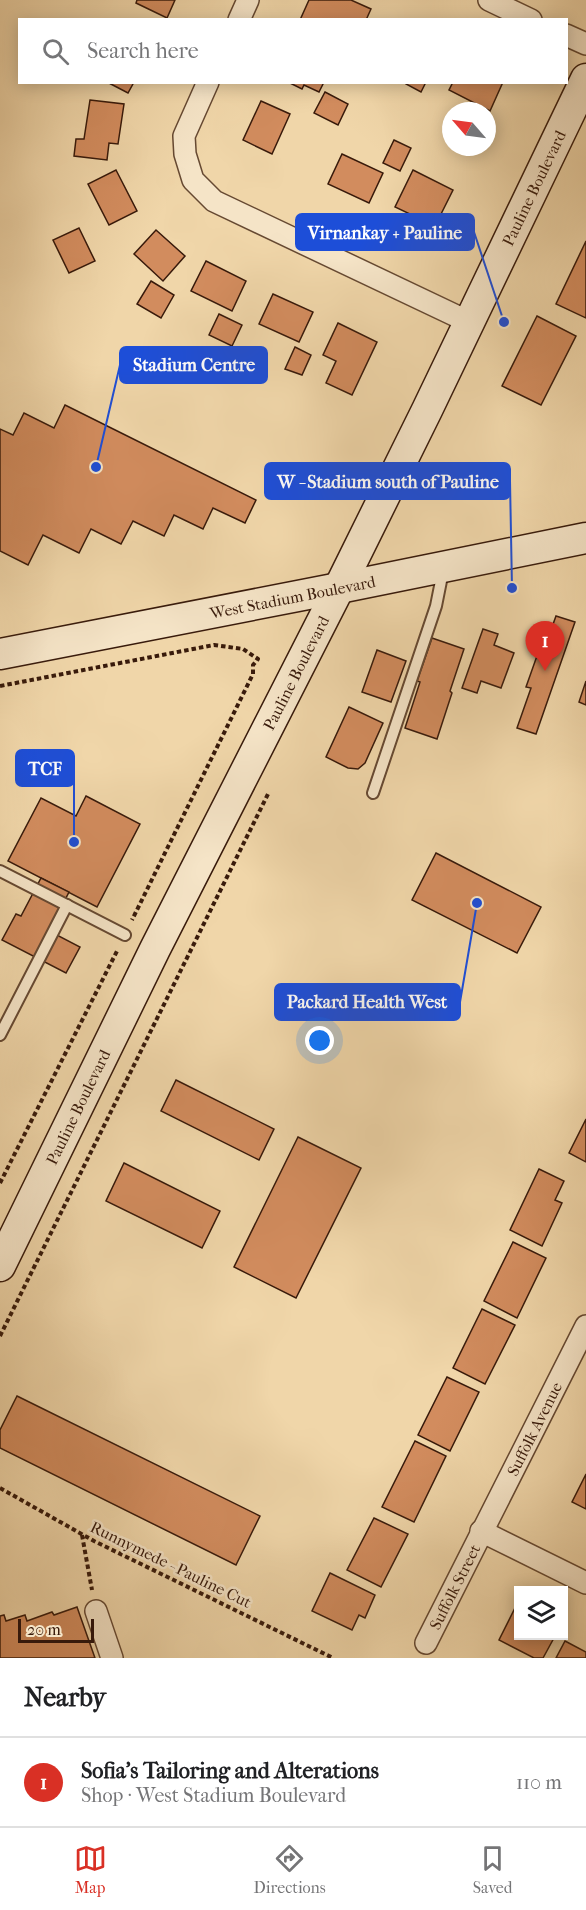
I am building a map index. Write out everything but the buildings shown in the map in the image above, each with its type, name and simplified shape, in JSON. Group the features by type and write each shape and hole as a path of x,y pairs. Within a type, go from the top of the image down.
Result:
{"street":[{"path":"239,18 248,0"},
{"path":"489,0 527,18"},
{"path":"568,36 586,44"},
{"name":"Pauline Boulevard","path":"0,1266 175,909 339,588 586,79"},
{"path":"207,84 184,136 193,180 214,201 469,322"},
{"name":"West Stadium Boulevard","path":"0,654 586,538"},
{"name":"Suffolk Avenue","path":"481,1531 586,1326"},
{"path":"481,1531 586,1583"},
{"name":"Suffolk Street","path":"426,1643 481,1531"},
{"path":"96,1611 112,1658"}],"lane":[{"path":"372,794 436,606 444,566"},
{"path":"0,871 125,935"},
{"path":"0,1035 67,905"}],"path":[{"path":"0,686 214,645 243,649 258,659 253,665 253,674 125,935 0,1183"},
{"path":"0,1336 270,789"},
{"name":"Runnymede - Pauline Cut","path":"0,1488 82,1534 333,1658"},
{"path":"82,1534 96,1611"}],"place":[{"name":"Virnankay + Pauline","path":"504,322"},
{"name":"Stadium Centre","path":"96,467"},
{"name":"W - Stadium south of Pauline","path":"512,588"},
{"name":"Sofia’s Tailoring and Alterations","path":"545,671"},
{"name":"TCF","path":"74,842"},
{"name":"Packard Health West","path":"477,903"}]}
